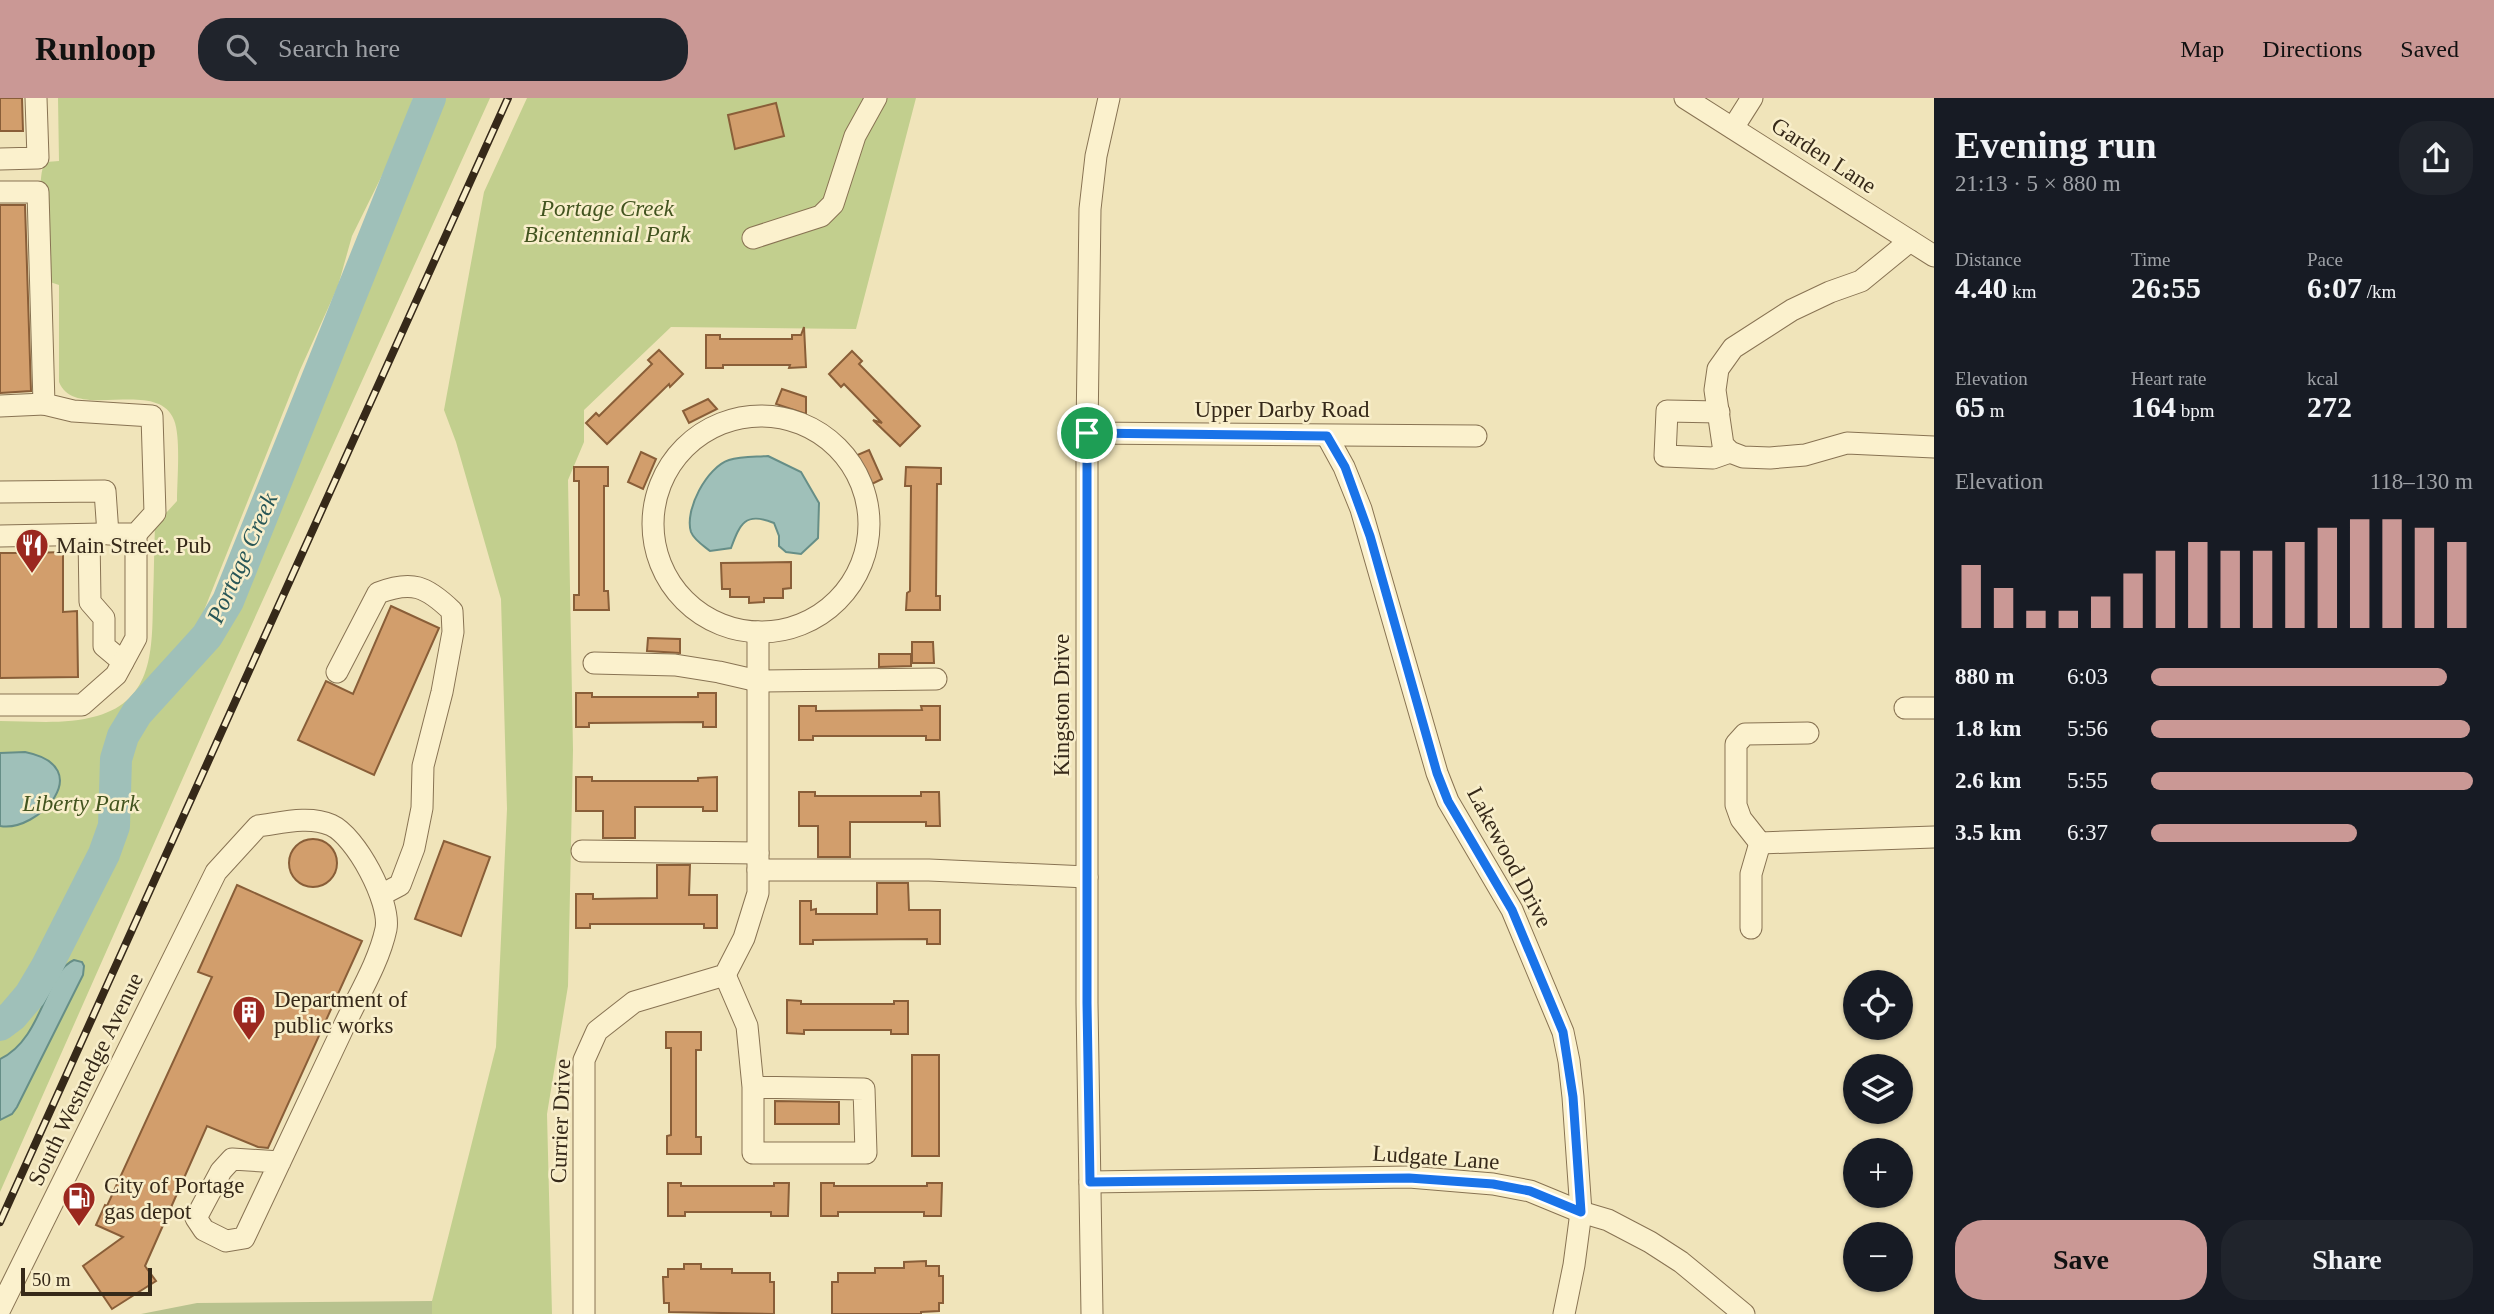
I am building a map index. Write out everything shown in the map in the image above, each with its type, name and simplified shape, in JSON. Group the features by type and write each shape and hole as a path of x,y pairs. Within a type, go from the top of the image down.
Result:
{"street":[{"path":"0,159 38,158 36,98"},
{"path":"753,238 821,216 833,204 844,177 855,136 876,98"},
{"name":"Kingston Drive","path":"1092,1314 1087,877 1090,209 1096,156 1109,98"},
{"name":"Garden Lane","path":"1685,98 1934,256"},
{"path":"1733,128 1752,98"},
{"path":"0,192 38,192 44,404"},
{"path":"1910,241 1861,281 1792,310 1733,348 1718,369 1715,390 1723,444 1730,452 1743,457 1805,455 1847,443 1934,447"},
{"path":"0,406 44,404 74,411 152,416 155,513 136,534 135,638 116,675 82,705 0,705"},
{"path":"1719,412 1667,411 1665,456 1713,458 1730,452"},
{"path":"755,416 791,420 824,435 849,461 866,492 870,528 863,563 845,594 818,617 785,630 758,632 715,622 686,602 664,574 654,540 654,504 667,470 690,443 720,424 755,416"},
{"name":"Upper Darby Road","path":"1087,433 1476,436"},
{"name":"Lakewood Drive","path":"1327,436 1345,467 1370,536 1437,773 1448,801 1512,910 1563,1032 1573,1097 1581,1212 1564,1314"},
{"path":"0,492 105,491 90,601 104,618 104,646 123,662"},
{"path":"0,536 136,534"},
{"path":"280,1162 376,956 386,927 381,895 400,885 414,848 422,808 423,766 442,692 453,632 452,611 439,598 422,588 399,585 378,593 337,673"},
{"path":"753,1087 863,1089 866,1153 753,1153 753,1087 747,1026 725,975 744,938 758,893 758,632"},
{"path":"594,663 675,665 758,681 936,679"},
{"path":"1905,708 1934,708"},
{"path":"1760,844 1741,819 1736,805 1736,744 1745,734 1808,733"},
{"name":"South Westnedge Avenue","path":"0,1309 216,872 258,826 308,820 331,825 347,836 371,873 381,895"},
{"path":"1760,844 1934,837"},
{"path":"1751,928 1751,874 1760,844"},
{"path":"582,851 1087,877"},
{"name":"Currier Drive","path":"584,1314 584,1060 597,1031 634,1002 725,975"},
{"name":"Ludgate Lane","path":"1090,1182 1409,1178 1448,1180 1530,1191 1608,1220 1650,1242 1681,1262 1744,1314"}],"green space":[{"name":"Liberty Park","path":"58,98 413,98 399,141 352,236 338,286 300,370 201,618 163,675 123,720 144,719 199,660 221,631 234,607 438,98 490,98 209,719 0,1192 0,721 49,722 85,719 116,708 130,698 140,685 150,654 155,525 177,501 176,428 174,420 165,408 151,402 134,400 81,399 68,393 59,382 59,285 50,282 41,200 42,170 46,162 59,161"},
{"name":"Portage Creek Bicentennial Park","path":"527,98 916,98 856,329 671,327 584,410 584,442 568,480 573,750 568,986 547,1114 552,1314 432,1314 432,1301 496,1047 507,809 501,599 456,442 444,410 484,192"},
{"path":"432,1301 432,1314 141,1314 197,1303"}],"water":[{"path":"768,456 801,472 819,503 818,538 801,554 786,552 779,546 779,536 774,523 756,518 741,526 731,548 710,551 691,532 690,523 694,501 705,480 729,460"},
{"path":"25,752 47,760 58,771 60,784 44,810 30,820 0,826 0,753"},
{"path":"74,960 82,962 83,975 17,1107 12,1114 0,1120 0,1059 26,1037 56,978 64,967"}],"building":[{"path":"0,98 22,98 23,131 0,131"},
{"path":"776,103 784,136 735,149 728,115"},
{"path":"0,205 25,205 31,391 0,393"},
{"path":"804,327 806,367 723,365 723,368 706,368 706,335 720,335 720,339 792,339 792,335 801,335"},
{"path":"659,350 683,374 670,387 669,384 607,444 586,423 596,413 599,416 652,364 648,360"},
{"path":"852,351 862,361 859,364 920,426 900,446 873,420 882,423 844,384 841,387 829,374"},
{"path":"782,389 806,397 806,414 776,404"},
{"path":"708,399 717,409 689,423 683,411"},
{"path":"869,450 882,479 868,486 855,456"},
{"path":"641,452 656,459 643,489 628,482"},
{"path":"574,467 608,467 608,486 604,486 604,591 608,591 609,610 574,610 574,595 579,595 579,481 574,481"},
{"path":"906,467 941,468 941,484 937,484 936,596 940,596 940,610 906,610 907,593 910,591 911,486 905,486"},
{"path":"18,549 31,549 31,553 63,552 63,612 77,611 78,677 0,678 0,553 18,553"},
{"path":"791,562 791,588 783,589 783,598 764,598 764,602 749,603 749,597 730,597 730,589 722,589 721,563"},
{"path":"391,606 439,628 374,775 298,740 326,681 353,694"},
{"path":"648,638 680,639 680,653 647,651"},
{"path":"912,642 933,642 934,663 912,663"},
{"path":"879,654 911,654 911,666 879,667"},
{"path":"576,693 592,693 592,697 698,697 698,693 716,693 716,727 703,727 703,722 589,723 589,727 576,727"},
{"path":"799,706 816,706 816,711 922,710 921,706 940,706 940,740 926,740 926,736 813,736 813,740 799,740"},
{"path":"576,777 592,777 592,781 698,781 698,778 717,777 717,811 703,811 703,807 635,807 635,838 603,838 603,811 576,811"},
{"path":"799,792 815,792 815,796 921,796 921,792 939,792 940,826 926,826 926,822 850,822 850,857 818,857 818,826 799,826"},
{"path":"313,839 322,840 330,846 336,854 336,872 330,880 322,886 313,887 304,886 296,880 290,872 289,863 290,854 296,846 304,840"},
{"path":"444,841 490,857 461,936 415,919"},
{"path":"657,865 690,865 689,895 717,895 717,928 704,928 704,924 590,924 590,928 576,928 576,894 593,894 593,899 657,898"},
{"path":"877,883 908,883 909,910 940,910 940,944 927,944 927,939 813,940 813,944 800,944 800,901 811,901 811,910 816,909 816,914 877,914"},
{"name":"Department of public works","path":"237,885 362,941 268,1148 258,1147 207,1126 145,1266 156,1281 112,1309 83,1266 123,1237 96,1225 212,977 198,972"},
{"path":"787,1000 801,1001 801,1004 894,1004 894,1001 908,1001 908,1034 891,1034 891,1030 804,1030 804,1034 787,1033"},
{"path":"666,1032 701,1032 701,1050 696,1050 696,1137 701,1137 701,1154 667,1154 667,1136 671,1135 671,1048 666,1048"},
{"path":"912,1055 939,1055 939,1156 912,1156"},
{"path":"775,1101 839,1102 839,1124 775,1124"},
{"path":"668,1183 681,1183 681,1186 774,1186 774,1183 789,1183 788,1216 771,1216 771,1212 685,1212 685,1216 668,1216"},
{"path":"821,1183 834,1183 834,1186 927,1186 927,1183 942,1183 941,1216 924,1216 924,1212 838,1212 838,1216 821,1216"},
{"path":"926,1261 926,1266 939,1266 939,1276 943,1276 943,1303 939,1303 939,1311 921,1314 832,1314 832,1282 838,1282 838,1273 875,1273 875,1268 904,1268 904,1262"},
{"path":"684,1264 701,1264 701,1269 732,1269 732,1273 770,1273 770,1282 774,1282 774,1314 669,1312 669,1303 664,1303 663,1277 668,1277 668,1269 684,1269"}],"waterway":[{"name":"Portage Creek","path":"0,1025 12,1016 30,995 104,854 114,826 116,759 123,736 137,713 207,636 228,601 430,98"}],"railway":[{"path":"0,1222 508,98"}],"place":[{"name":"Main Street. Pub","path":"32,575"},
{"name":"Department of public works","path":"249,1042"},
{"name":"City of Portage gas depot","path":"79,1228"}],"route":[{"path":"1087,433 1327,436 1345,467 1370,536 1437,773 1448,801 1512,910 1563,1032 1573,1097 1581,1212 1530,1191 1448,1180 1409,1178 1090,1182 1087,1003 1087,433"}]}
